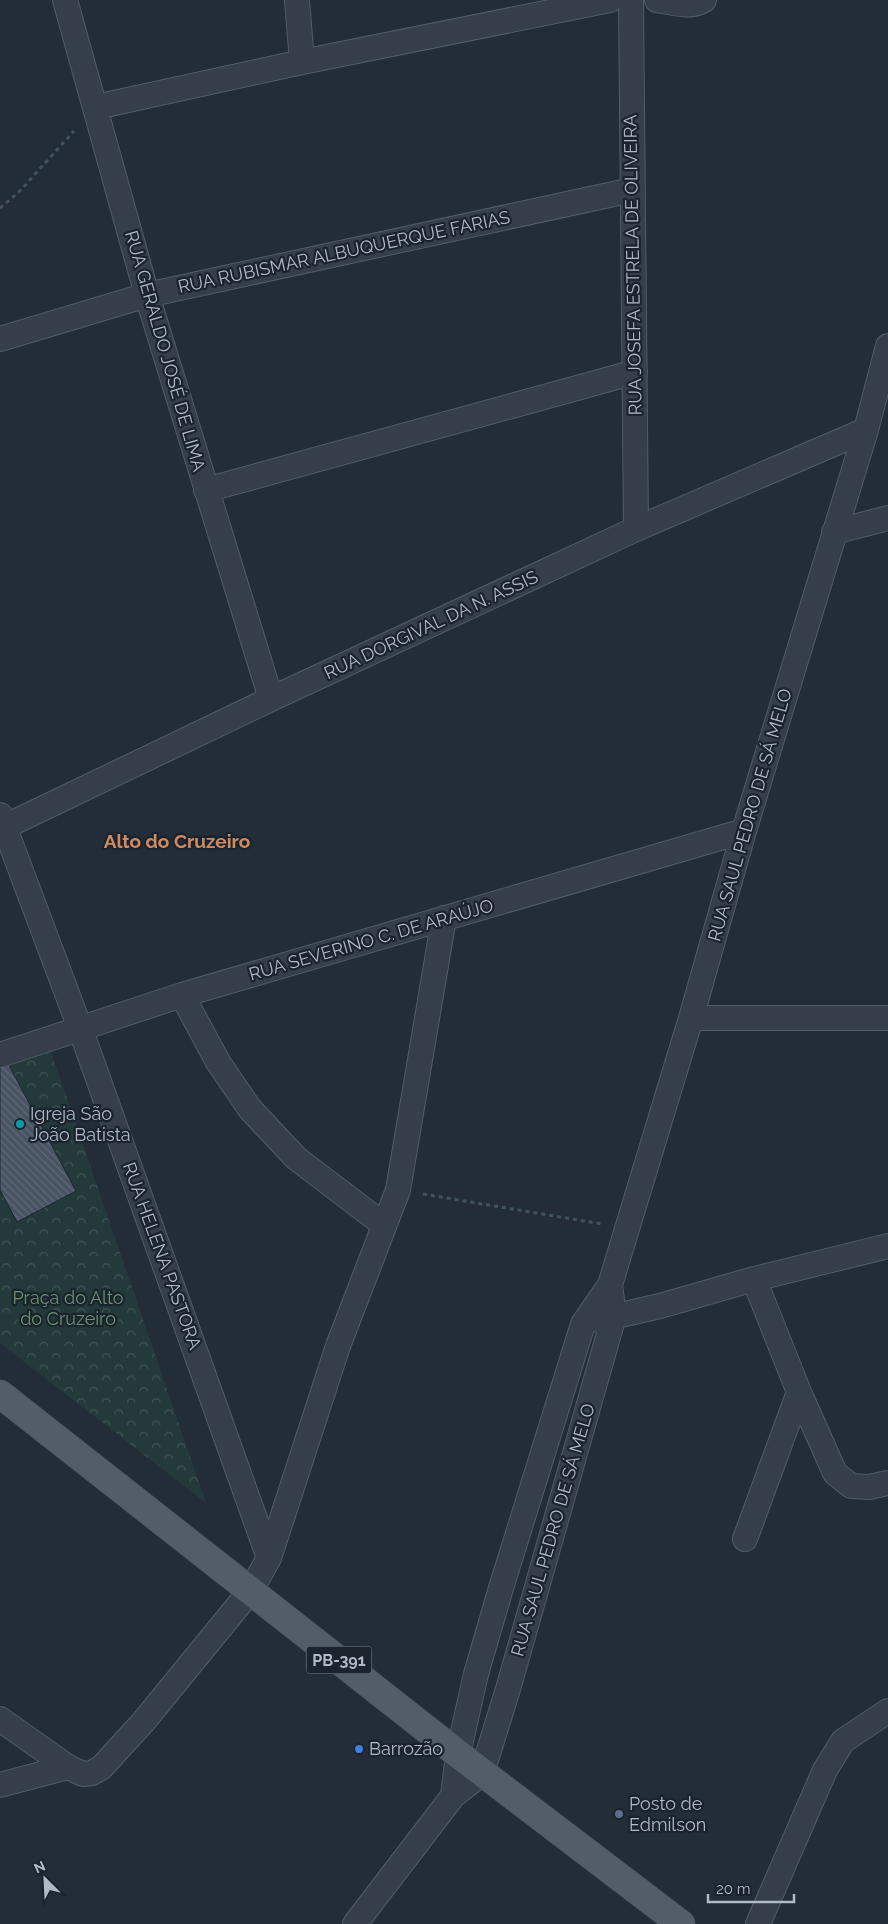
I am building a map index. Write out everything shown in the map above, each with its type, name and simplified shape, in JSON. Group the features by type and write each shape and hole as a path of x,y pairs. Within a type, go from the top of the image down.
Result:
{"main road":[{"name":"PB-391","path":"0,1394 482,1773 681,1924"}],"street":[{"name":"RUA GERALDO JOSÉ DE LIMA","path":"65,0 147,295 271,699"},
{"path":"297,0 302,62"},
{"path":"96,107 302,62 610,0"},
{"name":"RUA JOSEFA ESTRELA DE OLIVEIRA","path":"631,0 636,529"},
{"path":"657,0 697,5 704,0"},
{"name":"RUA RUBISMAR ALBUQUERQUE FARIAS","path":"0,339 147,295 632,190"},
{"name":"RUA SAUL PEDRO DE SÁ MELO","path":"453,1796 458,1754 476,1674 486,1640 583,1324 610,1285 628,1228 691,1018 744,831 866,430 888,346"},
{"path":"206,490 635,372"},
{"name":"RUA DORGIVAL DA N. ASSIS","path":"2,824 636,529 866,430"},
{"path":"834,532 888,518"},
{"name":"RUA HELENA PASTORA","path":"2,824 80,1028 270,1558"},
{"name":"RUA SEVERINO C. DE ARAÚJO","path":"0,1055 182,995 744,831"},
{"path":"0,1719 68,1767 84,1774 92,1773 102,1767 144,1721 251,1590 270,1558 338,1346 398,1190 444,918"},
{"path":"182,995 218,1062 250,1108 296,1158 384,1225"},
{"path":"691,1018 888,1018"},
{"path":"583,1324 660,1306 754,1279 888,1246"},
{"path":"754,1279 799,1392 835,1473 851,1486 869,1488 888,1483"},
{"name":"RUA SAUL PEDRO DE SÁ MELO","path":"482,1773 614,1316 610,1285"},
{"path":"745,1540 799,1392"},
{"path":"758,1924 825,1770 843,1741 888,1711"},
{"path":"0,1785 68,1767"},
{"path":"355,1924 453,1796 482,1773"}],"path":[{"path":"0,208 18,193 96,107"},
{"path":"398,1190 628,1228"}],"green space":[{"name":"Praça do Alto do Cruzeiro","path":"47,1040 206,1503 0,1343 0,1057"}],"building":[{"name":"Igreja São João Batista","path":"4,1056 76,1191 17,1222 0,1190 0,1058"}],"place":[{"name":"Igreja São João Batista","path":"20,1124"},
{"name":"Barrozão","path":"359,1749"},
{"name":"Posto de Edmilson","path":"619,1814"}],"district":[{"name":"Alto do Cruzeiro","path":"177,841"}]}
